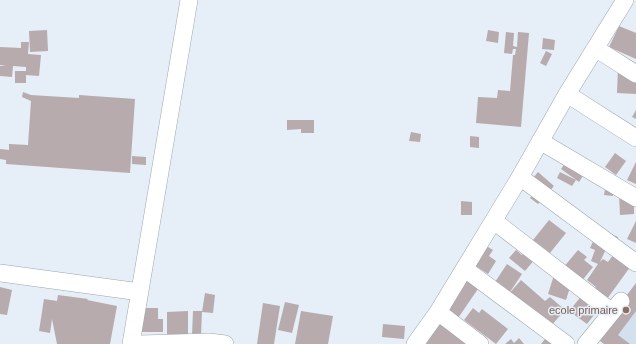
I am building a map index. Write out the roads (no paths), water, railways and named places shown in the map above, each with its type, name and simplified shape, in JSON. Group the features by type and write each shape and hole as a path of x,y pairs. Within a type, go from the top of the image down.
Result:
{"street":[{"path":"131,344 189,0"},
{"path":"415,344 438,312 494,221 566,94 595,48 628,4"},
{"path":"595,48 636,74"},
{"path":"566,94 636,138"},
{"path":"540,142 636,198"},
{"path":"520,177 636,263"},
{"path":"494,221 616,306 593,341"},
{"path":"465,269 566,344"},
{"path":"0,273 140,292"},
{"path":"438,312 480,344"},
{"path":"140,344 203,342 225,344"}],"place":[{"name":"ecole primaire","path":"626,310"}]}
